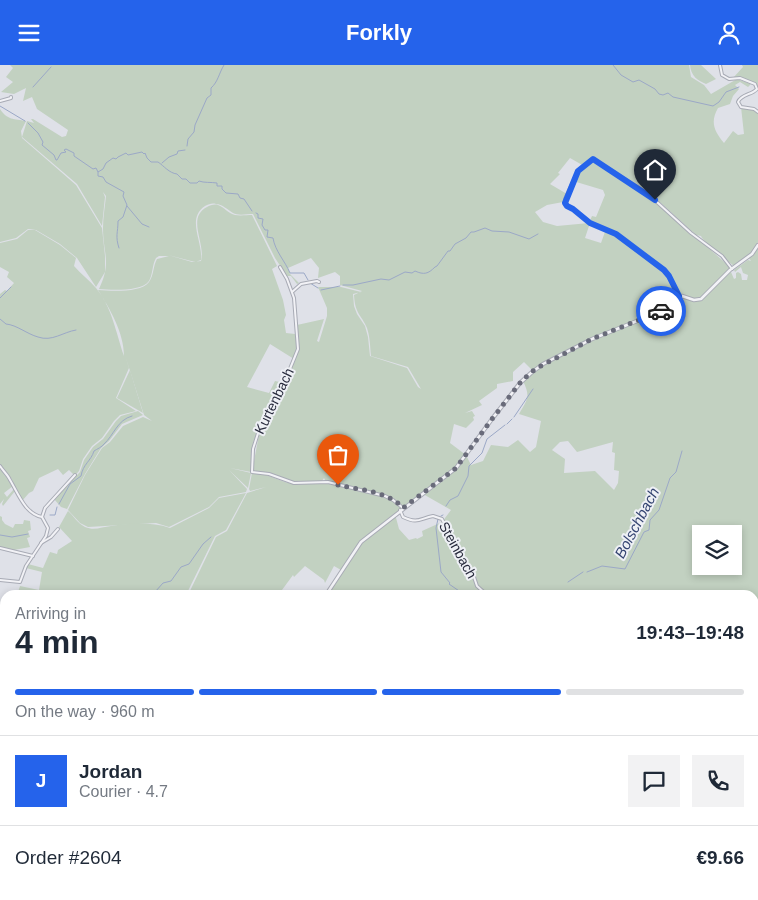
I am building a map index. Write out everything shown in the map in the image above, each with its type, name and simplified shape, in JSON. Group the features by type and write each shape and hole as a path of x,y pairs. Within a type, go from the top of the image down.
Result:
{"street":[{"path":"720,65 722,74 726,78 740,78 756,84 758,89 755,92 744,95 738,101 741,107 754,109 758,112"},
{"path":"0,101 11,97"},
{"path":"679,296 664,270 616,234 590,223 566,205 565,199 578,171 593,159 646,193 722,257 732,269"},
{"path":"329,590 361,542 456,468 520,383 534,371 592,339 657,313 672,299 679,296 694,300 701,299 732,269 752,254 758,245"},
{"name":"Kurtenbach","path":"280,267 292,292 298,349 281,391 260,427 253,449 252,472 268,474 294,483 328,482 385,496 393,500 401,509"},
{"path":"292,292 301,284 319,282"},
{"path":"0,466 10,479 23,504 35,515 42,517"},
{"path":"0,580 20,582 48,529 42,517 45,508 75,475"},
{"name":"Steinbach","path":"401,509 403,517 413,521 420,521 433,516 442,519 458,552 474,577 477,586 481,590"},
{"path":"42,543 58,529"},
{"path":"0,548 33,556"}],"green space":[{"path":"10,65 689,65 691,77 704,85 711,94 737,79 751,84 748,87 740,82 735,85 739,89 733,96 730,104 718,108 714,118 714,126 724,143 733,131 738,135 744,134 741,107 758,113 758,242 752,253 734,266 662,204 639,187 612,171 640,189 661,206 731,268 700,299 731,272 734,279 738,272 741,274 742,280 747,280 748,275 743,273 741,267 735,272 734,270 748,260 751,261 749,258 758,246 758,590 329,590 360,544 382,524 360,541 341,570 334,566 325,583 324,580 305,566 294,577 293,575 282,590 190,590 216,537 227,531 247,493 266,487 250,491 252,473 295,484 335,483 324,478 322,481 294,482 268,472 252,472 260,429 286,384 287,376 299,349 297,325 324,319 317,341 319,342 327,316 327,308 318,287 341,287 362,291 340,285 340,276 335,272 318,278 319,268 311,258 288,268 290,274 299,283 297,284 291,276 287,276 275,258 253,214 240,215 252,215 277,266 272,269 283,300 286,315 284,320 286,333 295,334 296,326 298,347 294,359 270,344 247,387 269,393 275,381 284,383 259,428 253,447 251,472 230,468 251,473 248,488 229,470 247,489 246,492 219,497 209,507 169,527 156,523 88,527 80,523 68,510 85,475 102,448 110,442 123,426 143,417 152,421 144,415 125,355 129,368 116,398 136,411 120,415 114,421 102,438 92,446 83,459 79,471 69,482 68,480 74,475 69,470 63,475 58,469 39,478 33,491 22,501 11,478 0,465 0,294 5,290 7,291 14,283 7,277 9,272 0,267 0,243 17,239 28,230 35,230 60,245 76,258 74,266 101,295 98,290 125,291 133,290 145,286 151,279 157,259 169,256 159,256 156,258 149,281 145,285 133,289 99,289 106,265 103,228 106,196 103,192 105,197 102,226 77,184 22,137 27,121 34,123 31,119 62,137 66,136 68,130 37,109 32,97 23,101 26,88 14,94 1,92 13,82 6,77 13,68","holes":["570,158 584,166 577,171 573,181 603,190 605,195 596,217 592,216 589,223 557,226 543,222 535,212 547,205 563,202 567,194 550,184 560,174 558,173","210,204 218,204 240,215 235,215 215,205 208,206 201,212 197,224 202,254 201,261 196,262 201,260 196,224 199,211","590,223 606,229 601,243 585,238","359,292 354,295 355,301 357,310 368,331 371,356 408,367 421,389 407,368 370,356 365,326 354,306 353,294","106,303 112,313 119,330 124,356","655,313 603,335 553,360 523,381 527,391 527,398 519,414 541,421 536,447 530,452 518,440 508,447 491,445 483,461 471,465 466,455 450,443 454,424 466,428 474,420 473,417 475,416 472,411 465,413 482,405 479,401 497,388 497,384 513,381 513,372 524,362 532,370 592,338","568,441 577,452 613,442 612,452 615,453 614,470 619,471 618,483 614,490 595,471 564,473 565,459 552,450 560,442","436,482 440,482 423,494 451,510 442,522 422,531 423,536 409,540 399,529 395,514"]},
{"path":"690,65 701,65 716,79 706,84 693,75"},
{"path":"742,65 758,65 758,87 747,80 733,78 743,67"},
{"path":"0,109 8,117 26,121 21,131 22,138 76,185 102,228 105,272 96,287 77,258 60,244 36,230 28,229 16,238 0,242"},
{"path":"130,370 143,413 117,398"},
{"path":"138,411 143,415 122,424 101,448 67,509 61,507 54,499 80,472 84,460 93,447 103,439 121,416"},
{"path":"0,469 7,475 13,486 4,493 7,497 14,489 15,491 3,506 4,499 0,504"},
{"path":"246,493 226,530 215,536 188,590 39,590 42,572 26,568 28,564 43,568 50,552 57,554 58,550 72,541 59,527 68,511 80,524 88,528 95,529 141,524 170,528 209,508 219,498"},
{"path":"0,516 5,524 13,528 15,524 23,524 24,520 30,521 31,530 28,531 30,537 27,538 30,547 14,550 0,547"},
{"path":"20,586 39,590 19,590"}],"waterway":[{"path":"187,146 188,139 194,132 195,125 207,98 211,95 211,88 224,65"},
{"path":"613,65 621,75 633,82 639,80 655,89 659,94 668,93 673,97 713,106 719,102 726,92 739,87"},
{"path":"33,87 51,67"},
{"path":"0,106 25,121"},
{"path":"28,123 38,133 43,142 42,145 54,155 56,160 61,153 66,152 64,150 66,149 74,153 74,156 93,169 96,168 98,172 113,158 116,159 126,153 128,155 142,152 145,153 151,162 158,162 190,183 197,183 199,181 217,183 217,186 222,186 226,193 238,194 252,211"},
{"path":"162,163 169,157 177,154 178,151 185,150"},
{"path":"98,172 98,176 103,177 106,182 124,192 123,196 127,205 123,217 118,221 117,237 119,248"},
{"path":"127,206 142,224 149,227"},
{"path":"256,213 258,218 263,219 262,225 265,230 268,230 267,237 273,238 290,273 304,273 308,280"},
{"path":"343,285 353,285 381,279 389,280 405,272 428,272 437,266 455,244 466,238 471,232 485,228 492,231 509,232 529,239 538,234"},
{"path":"310,283 318,288"},
{"path":"321,290 340,286"},
{"path":"0,298 11,287"},
{"path":"0,319 6,324 43,338 53,338 76,330"},
{"name":"Steinbach","path":"514,417 533,389"},
{"path":"59,504 70,484 81,476 83,468 94,451 103,445 119,424 132,416"},
{"name":"Steinbach","path":"507,424 512,419"},
{"name":"Steinbach","path":"446,506 450,500 458,496 468,476 469,466 482,453 487,439 505,425"},
{"name":"Bolschbach","path":"587,572 602,566 625,569 644,532 649,530 650,520 659,510 670,478 676,472 682,451"},
{"path":"50,515 55,515 57,507"},
{"name":"Steinbach","path":"438,519 436,528 441,572 449,584 458,590"},
{"path":"0,535 12,537 28,534"},
{"path":"157,590 163,583 171,581 181,567 189,564 203,544 211,537"},
{"name":"Bolschbach","path":"568,582 583,572"}],"way so far":[{"path":"338,485 385,496 403,508 456,468 520,383 530,373 592,339 661,311"}],"route":[{"path":"655,200 593,159 578,171 565,199 565,203 590,223 625,240 664,270 679,296 672,299 661,311"}]}
